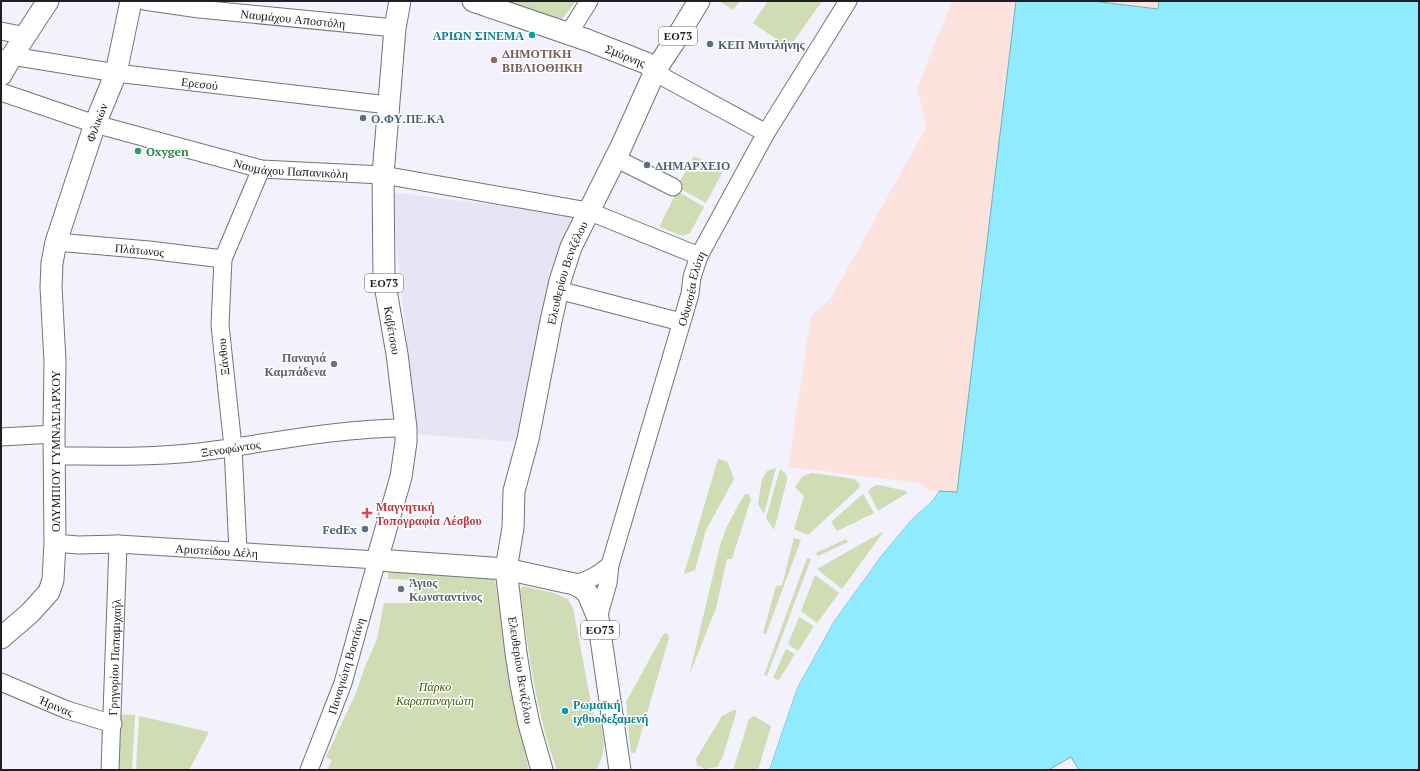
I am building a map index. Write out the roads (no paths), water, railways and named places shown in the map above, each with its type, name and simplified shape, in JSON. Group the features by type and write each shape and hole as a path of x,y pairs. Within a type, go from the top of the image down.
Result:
{"main road":[{"path":"1,75 6,58 26,36 48,1"},
{"name":"Φιλικών","path":"56,242 96,124 116,73 131,1"},
{"name":"Καβέτσου","path":"377,560 401,477 406,442 406,428 397,354 384,279 383,175 395,28 400,1"},
{"name":"Σμύρνης","path":"473,1 568,33 646,63 656,69"},
{"name":"Ελευθερίου Βενιζέλου","path":"542,770 529,724 521,685 506,568 513,528 514,491 528,439 550,321 571,247 615,158 656,69 699,1"},
{"name":"ΟΛΥΜΠΙΟΥ ΓΥΜΝΑΣΙΑΡΧΟΥ","path":"1,638 30,613 49,592 54,580 54,361 51,287 52,263 56,242"},
{"name":"ΕΟ73","path":"377,560 506,568 574,584 582,588 588,594 598,618 616,765"}],"street":[{"name":"Ναυμάχου Αποστόλη","path":"144,1 200,5 395,28"},
{"path":"568,33 589,1"},
{"name":"Οδυσσέα Ελύτη","path":"598,618 608,583 610,564 690,294 692,277 698,256 766,133 853,2"},
{"path":"1,31 26,36"},
{"name":"Ερεσού","path":"6,58 116,73 388,105"},
{"name":"Σμύρνης","path":"656,69 665,78 766,133"},
{"name":"Ναυμάχου Παπανικόλη","path":"1,92 96,124 260,169 383,175 588,211 698,256"},
{"path":"615,158 674,187"},
{"name":"Ξάνθου","path":"238,551 233,447 220,325 223,259 260,169"},
{"name":"Πλάτωνος","path":"56,242 149,250 223,259"},
{"path":"558,290 681,322"},
{"name":"Ξενοφώντος","path":"54,456 136,457 214,450 350,431 406,428"},
{"path":"1,437 54,434"},
{"name":"Αριστείδου Δέλη","path":"55,543 78,545 118,544 377,560"},
{"name":"Γρηγορίου Παπαμιχαήλ","path":"110,770 113,724 118,544"},
{"name":"Παναγιώτη Βοστάνη","path":"309,770 343,683 377,560"},
{"path":"574,584 594,577 610,564"},
{"name":"Ήρινας","path":"1,682 67,710 113,724"}],"water":[{"path":"1016,1 1092,1 1158,9 1159,1 1419,1 1419,770 1079,770 1071,757 1050,770 769,770 797,688 834,621 881,556 912,519 932,501 939,491 957,492"}],"place":[{"name":"ΑΡΙΩΝ ΣΙΝΕΜΑ","path":"532,35"},
{"name":"ΚΕΠ Μυτιλήνης","path":"710,44"},
{"name":"ΔΗΜΟΤΙΚΗ ΒΙΒΛΙΟΘΗΚΗ","path":"494,60"},
{"name":"Ο.ΦΥ.ΠΕ.ΚΑ","path":"363,118"},
{"name":"Oxygen","path":"138,151"},
{"name":"ΔΗΜΑΡΧΕΙΟ","path":"647,165"},
{"name":"Παναγιά Καμπάδενα","path":"334,364"},
{"name":"Μαγνητική Τοπογραφία Λέσβου","path":"367,513"},
{"name":"FedEx","path":"365,529"},
{"name":"Άγιος Κωνσταντίνος","path":"401,589"},
{"name":"Ρωμαϊκή ιχθυοδεξαμενή","path":"565,711"}],"park label":[{"name":"Πάρκο Καραπαναγιώτη","path":"435,693"}]}
